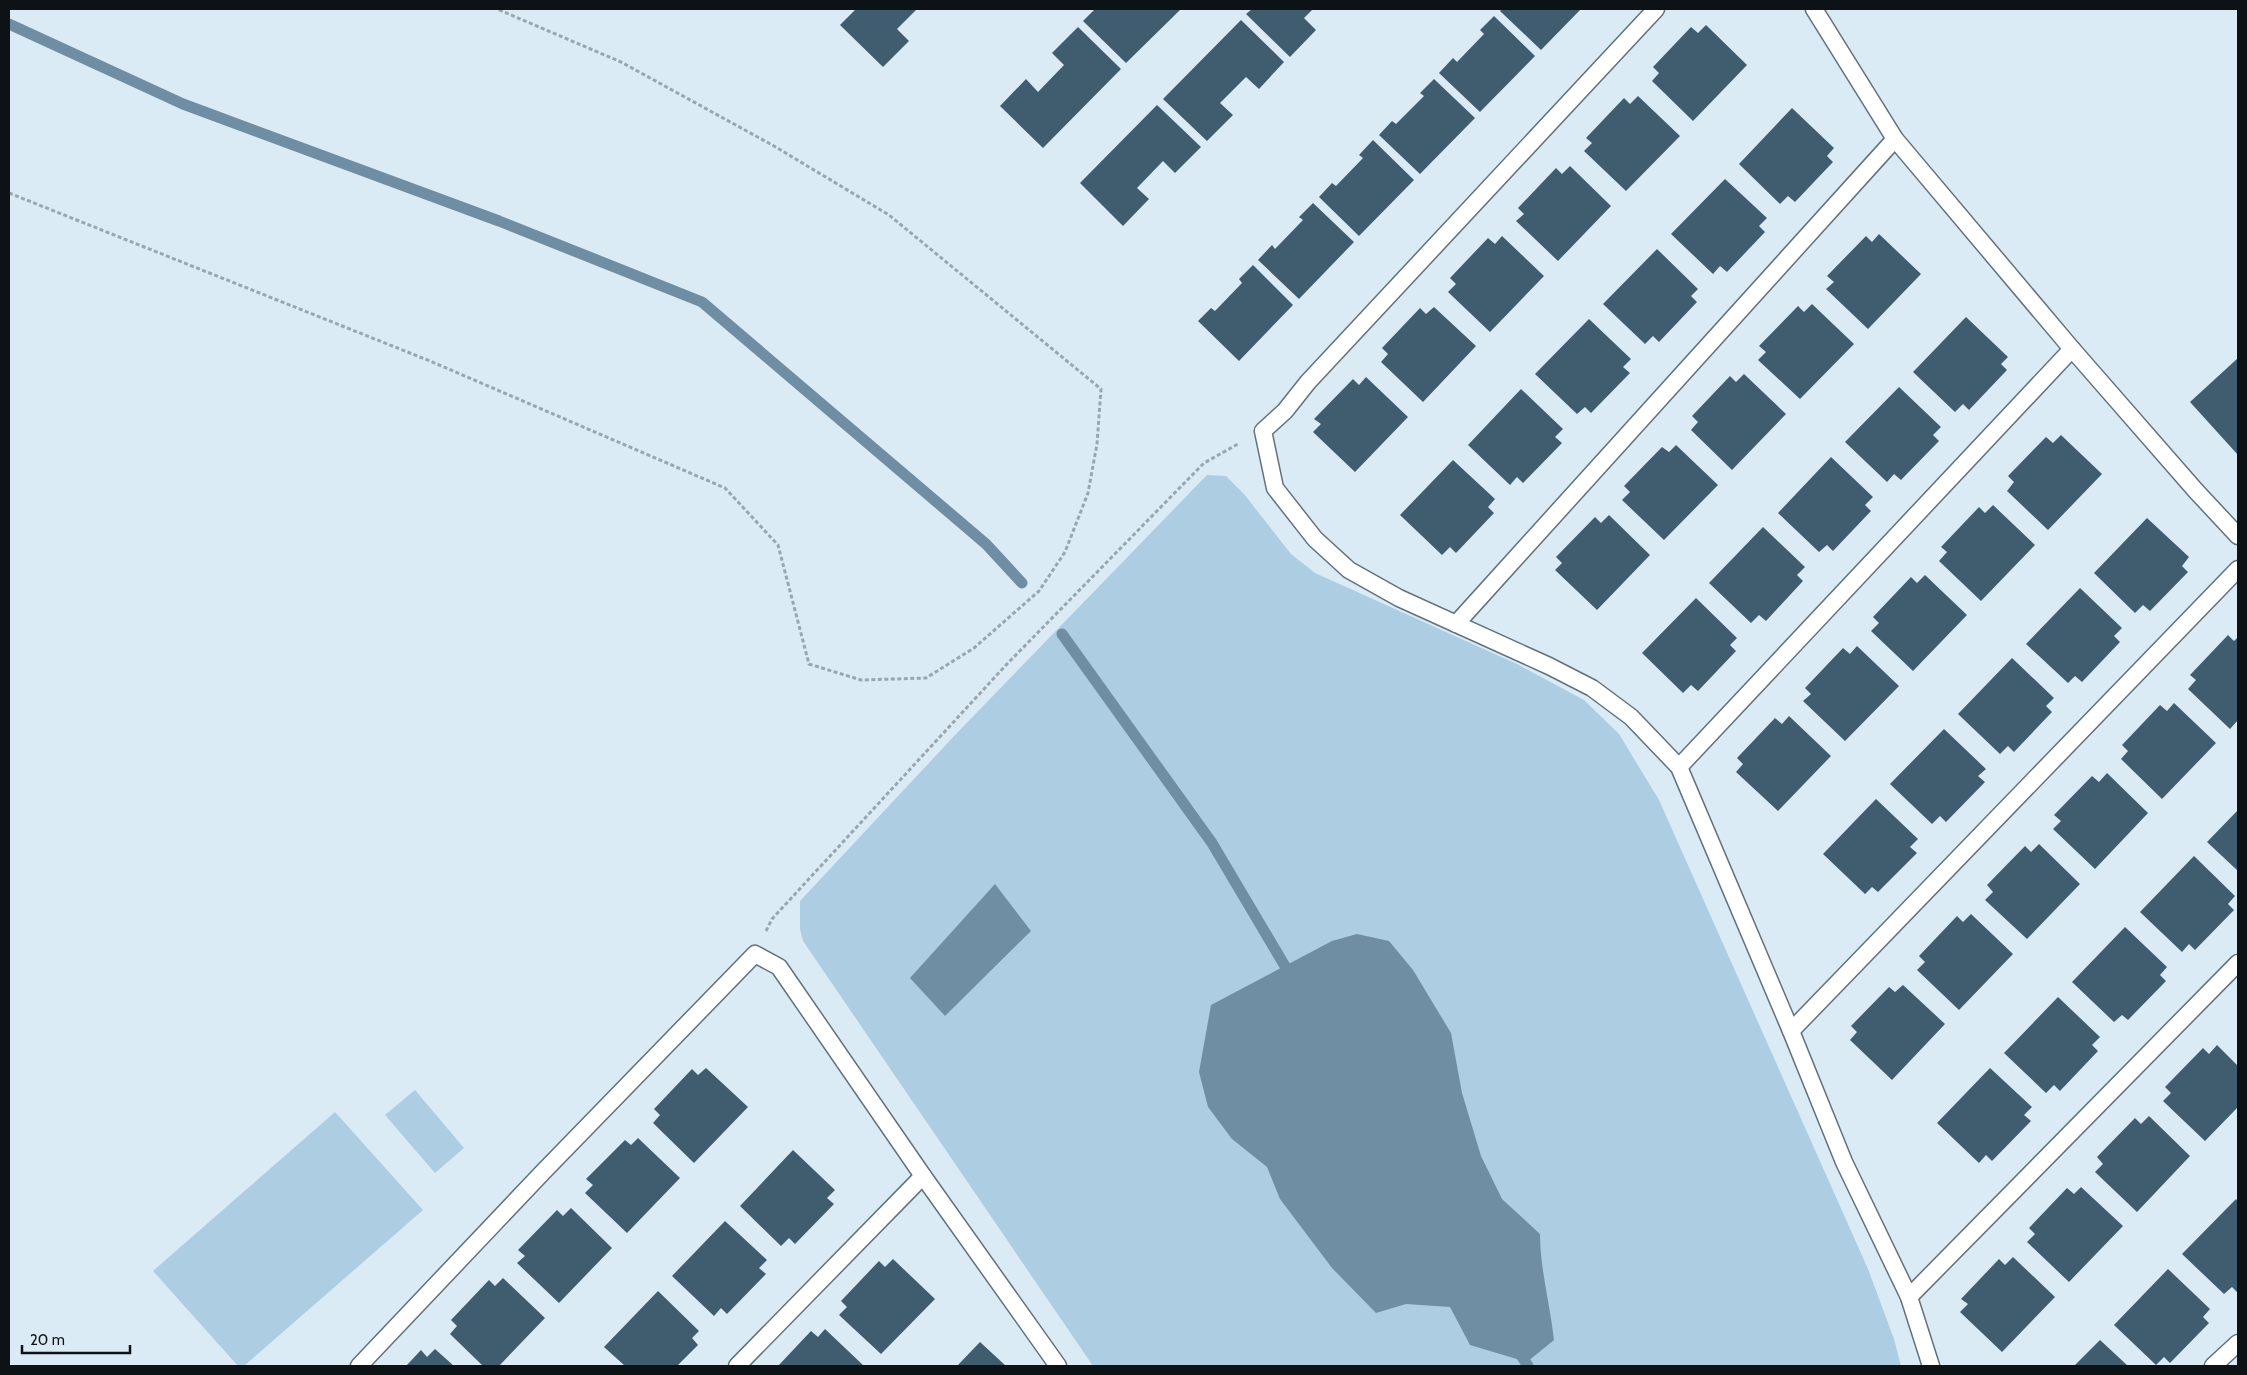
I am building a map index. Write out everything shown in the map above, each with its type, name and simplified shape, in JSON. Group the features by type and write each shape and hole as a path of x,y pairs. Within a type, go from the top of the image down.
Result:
{"lane":[{"path":"1656,9 1308,382 1285,411 1263,431 1275,488 1315,539 1349,570 1400,598 1592,688 1631,717 1678,767 1791,1031 1844,1162 1909,1297 1931,1366"},
{"path":"1814,9 1895,139 2072,350 2238,536"},
{"path":"1456,624 1895,139"},
{"path":"1678,767 2072,350"},
{"path":"1791,1031 2238,569"},
{"path":"359,1366 542,1172 755,954 779,967 923,1176 1058,1366"},
{"path":"1909,1297 2238,962"},
{"path":"737,1366 923,1176"},
{"path":"2212,1366 2238,1343"}],"path":[{"path":"9,193 430,361 725,488 778,545 809,664 861,680 926,678 974,648 1039,591 1065,552 1088,493 1097,444 1101,389 889,216 774,146 621,62 497,9"},
{"path":"755,954 772,919 1006,664 1204,463 1263,431"}],"shaded area":[{"path":"1207,475 1226,476 1244,494 1291,554 1315,573 1517,664 1584,700 1619,734 1659,800 1868,1269 1894,1339 1901,1366 1093,1366 803,941 800,929 800,901 956,734"},
{"path":"995,884 1031,931 945,1016 910,978"},
{"path":"1357,934 1389,941 1413,970 1451,1033 1462,1093 1481,1156 1502,1199 1540,1234 1554,1340 1527,1362 1470,1345 1450,1307 1406,1304 1376,1313 1332,1268 1280,1199 1267,1167 1232,1139 1208,1107 1199,1072 1211,1005 1332,941"},
{"path":"415,1090 464,1148 435,1173 385,1115"},
{"path":"335,1112 423,1210 244,1366 238,1366 153,1271"}],"building":[{"path":"856,9 917,9 897,29 909,41 883,67 840,25"},
{"path":"1095,9 1181,9 1126,63 1083,21"},
{"path":"1252,9 1313,9 1304,18 1316,30 1290,57 1246,14"},
{"path":"1502,9 1581,9 1541,50 1500,11"},
{"path":"1494,16 1535,56 1480,112 1439,73 1453,58 1457,62 1484,34 1480,30"},
{"path":"1241,20 1284,62 1259,89 1246,77 1220,103 1233,115 1207,141 1163,99"},
{"path":"1706,25 1747,65 1693,121 1652,81 1659,73 1653,67 1691,27 1698,33"},
{"path":"1078,27 1121,69 1043,148 1000,106 1026,79 1038,92 1064,65 1052,53"},
{"path":"1434,79 1475,118 1420,174 1379,135 1392,121 1396,124 1424,96 1420,93"},
{"path":"1638,96 1680,136 1626,191 1584,151 1592,143 1586,138 1624,98 1630,104"},
{"path":"1157,105 1201,147 1175,173 1163,161 1137,188 1149,199 1123,226 1080,183"},
{"path":"1792,108 1834,148 1827,156 1833,162 1795,202 1788,196 1780,204 1739,164"},
{"path":"1373,140 1414,180 1359,236 1319,197 1332,183 1336,186 1363,158 1359,155"},
{"path":"1570,166 1611,206 1558,261 1516,221 1524,214 1518,208 1556,168 1562,174"},
{"path":"1725,179 1767,218 1759,226 1765,232 1727,272 1720,266 1713,274 1671,234"},
{"path":"1313,203 1354,242 1299,299 1258,260 1272,245 1275,249 1303,220 1299,217"},
{"path":"1879,234 1921,274 1868,329 1826,289 1834,282 1827,276 1866,236 1872,242"},
{"path":"1502,236 1544,276 1490,332 1448,292 1456,284 1450,278 1488,238 1495,244"},
{"path":"1657,249 1698,289 1691,296 1697,302 1659,342 1653,336 1645,344 1603,304"},
{"path":"1253,265 1293,305 1239,361 1198,321 1211,308 1215,311 1242,283 1239,279"},
{"path":"1812,304 1854,344 1800,399 1758,360 1766,352 1759,346 1798,306 1804,312"},
{"path":"1434,307 1476,346 1423,402 1381,362 1388,354 1382,348 1420,308 1426,314"},
{"path":"1966,317 2008,357 2001,364 2007,370 1969,410 1963,404 1955,412 1913,372"},
{"path":"1589,319 1631,359 1623,367 1630,373 1591,413 1585,407 1577,414 1535,374"},
{"path":"2238,358 2238,455 2190,402"},
{"path":"1744,374 1786,414 1732,470 1691,430 1698,422 1692,416 1730,376 1736,382"},
{"path":"1366,377 1408,417 1355,472 1313,432 1321,424 1314,419 1353,379 1359,385"},
{"path":"1899,387 1941,427 1933,435 1939,441 1901,480 1894,474 1887,482 1845,442"},
{"path":"1521,389 1563,429 1555,437 1562,443 1523,483 1517,477 1510,485 1468,445"},
{"path":"2061,435 2102,474 2048,530 2007,491 2014,482 2008,476 2046,437 2053,443"},
{"path":"1676,445 1718,485 1664,540 1622,500 1630,492 1624,486 1662,447 1669,452"},
{"path":"1831,457 1873,497 1865,505 1871,511 1833,551 1827,545 1819,552 1778,513"},
{"path":"1453,460 1495,499 1488,507 1494,513 1456,553 1450,547 1442,555 1400,515"},
{"path":"1993,505 2035,545 1981,601 1939,561 1947,552 1941,547 1979,507 1985,513"},
{"path":"1609,515 1650,555 1597,610 1555,570 1562,563 1556,557 1595,517 1601,523"},
{"path":"2147,518 2189,557 2182,566 2188,572 2150,611 2143,605 2135,613 2094,573"},
{"path":"1763,527 1805,567 1797,575 1803,581 1766,621 1759,615 1751,623 1709,583"},
{"path":"1925,575 1967,615 1913,671 1871,631 1879,623 1873,617 1911,577 1917,583"},
{"path":"2080,588 2122,628 2114,636 2120,642 2082,682 2075,676 2068,683 2026,644"},
{"path":"1696,598 1737,638 1730,645 1736,651 1698,691 1691,685 1683,693 1642,653"},
{"path":"2228,635 2234,641 2238,637 2238,720 2230,729 2188,689 2196,680 2190,675"},
{"path":"1857,646 1899,686 1845,741 1803,701 1811,694 1805,688 1843,648 1850,654"},
{"path":"2012,658 2054,698 2046,706 2052,712 2014,752 2008,746 2000,754 1958,714"},
{"path":"2174,703 2216,743 2162,799 2121,759 2128,751 2122,745 2160,705 2167,711"},
{"path":"1789,716 1831,756 1778,811 1736,772 1743,764 1737,758 1775,718 1782,724"},
{"path":"1944,729 1986,769 1978,776 1985,782 1946,822 1940,816 1932,824 1890,784"},
{"path":"2107,773 2148,813 2095,869 2053,829 2061,821 2054,815 2092,776 2099,782"},
{"path":"1876,799 1918,839 1910,847 1917,853 1878,892 1872,887 1865,894 1823,854"},
{"path":"2238,810 2238,871 2207,842"},
{"path":"2039,844 2080,884 2027,939 1985,900 1993,892 1987,885 2025,846 2031,852"},
{"path":"2194,856 2235,896 2228,904 2234,910 2195,950 2189,944 2182,952 2140,912"},
{"path":"1971,914 2013,954 1959,1010 1917,970 1925,962 1919,956 1957,916 1963,922"},
{"path":"2125,927 2167,967 2160,975 2166,981 2128,1020 2122,1015 2114,1022 2072,982"},
{"path":"1903,985 1945,1024 1892,1080 1850,1040 1857,1032 1851,1026 1889,987 1895,992"},
{"path":"2058,997 2100,1037 2092,1045 2098,1051 2060,1091 2054,1085 2046,1093 2004,1053"},
{"path":"2217,1045 2238,1066 2238,1107 2205,1141 2163,1101 2171,1093 2165,1087 2203,1048 2209,1054"},
{"path":"706,1068 748,1107 694,1163 653,1123 660,1115 654,1109 692,1069 698,1075"},
{"path":"1990,1068 2032,1107 2024,1115 2031,1121 1992,1161 1986,1155 1979,1163 1937,1123"},
{"path":"2149,1116 2190,1156 2137,1212 2095,1172 2103,1164 2097,1157 2135,1118 2141,1124"},
{"path":"638,1138 680,1178 627,1233 585,1193 593,1185 586,1179 625,1140 631,1145"},
{"path":"793,1150 835,1190 827,1198 834,1204 795,1244 789,1238 781,1246 740,1206"},
{"path":"2081,1187 2123,1226 2069,1282 2027,1242 2035,1234 2029,1228 2067,1188 2074,1194"},
{"path":"2236,1199 2238,1202 2238,1293 2232,1287 2224,1294 2182,1254"},
{"path":"571,1208 612,1248 559,1303 517,1263 525,1256 518,1250 557,1210 563,1216"},
{"path":"725,1221 767,1260 759,1268 766,1274 727,1314 721,1308 714,1316 672,1276"},
{"path":"2013,1257 2055,1297 2002,1352 1960,1312 1968,1304 1961,1299 1999,1259 2005,1265"},
{"path":"893,1259 935,1299 881,1354 839,1315 847,1307 841,1301 879,1261 885,1267"},
{"path":"2168,1269 2210,1309 2203,1317 2209,1323 2170,1363 2164,1357 2156,1365 2114,1325"},
{"path":"503,1278 545,1318 499,1366 483,1366 450,1334 457,1326 451,1320 489,1280 495,1286"},
{"path":"658,1291 699,1331 692,1338 698,1345 677,1366 625,1366 604,1347"},
{"path":"825,1329 864,1366 778,1366 811,1331 818,1337"},
{"path":"2100,1340 2128,1366 2074,1366"},
{"path":"980,1342 1006,1366 957,1366"},
{"path":"435,1349 454,1366 406,1366 421,1350 427,1357"}],"waterway":[{"path":"9,24 183,104 499,221 702,302 986,544 1022,583"},
{"path":"1062,634 1212,843 1292,978"},
{"path":"1517,1349 1528,1366"}]}
